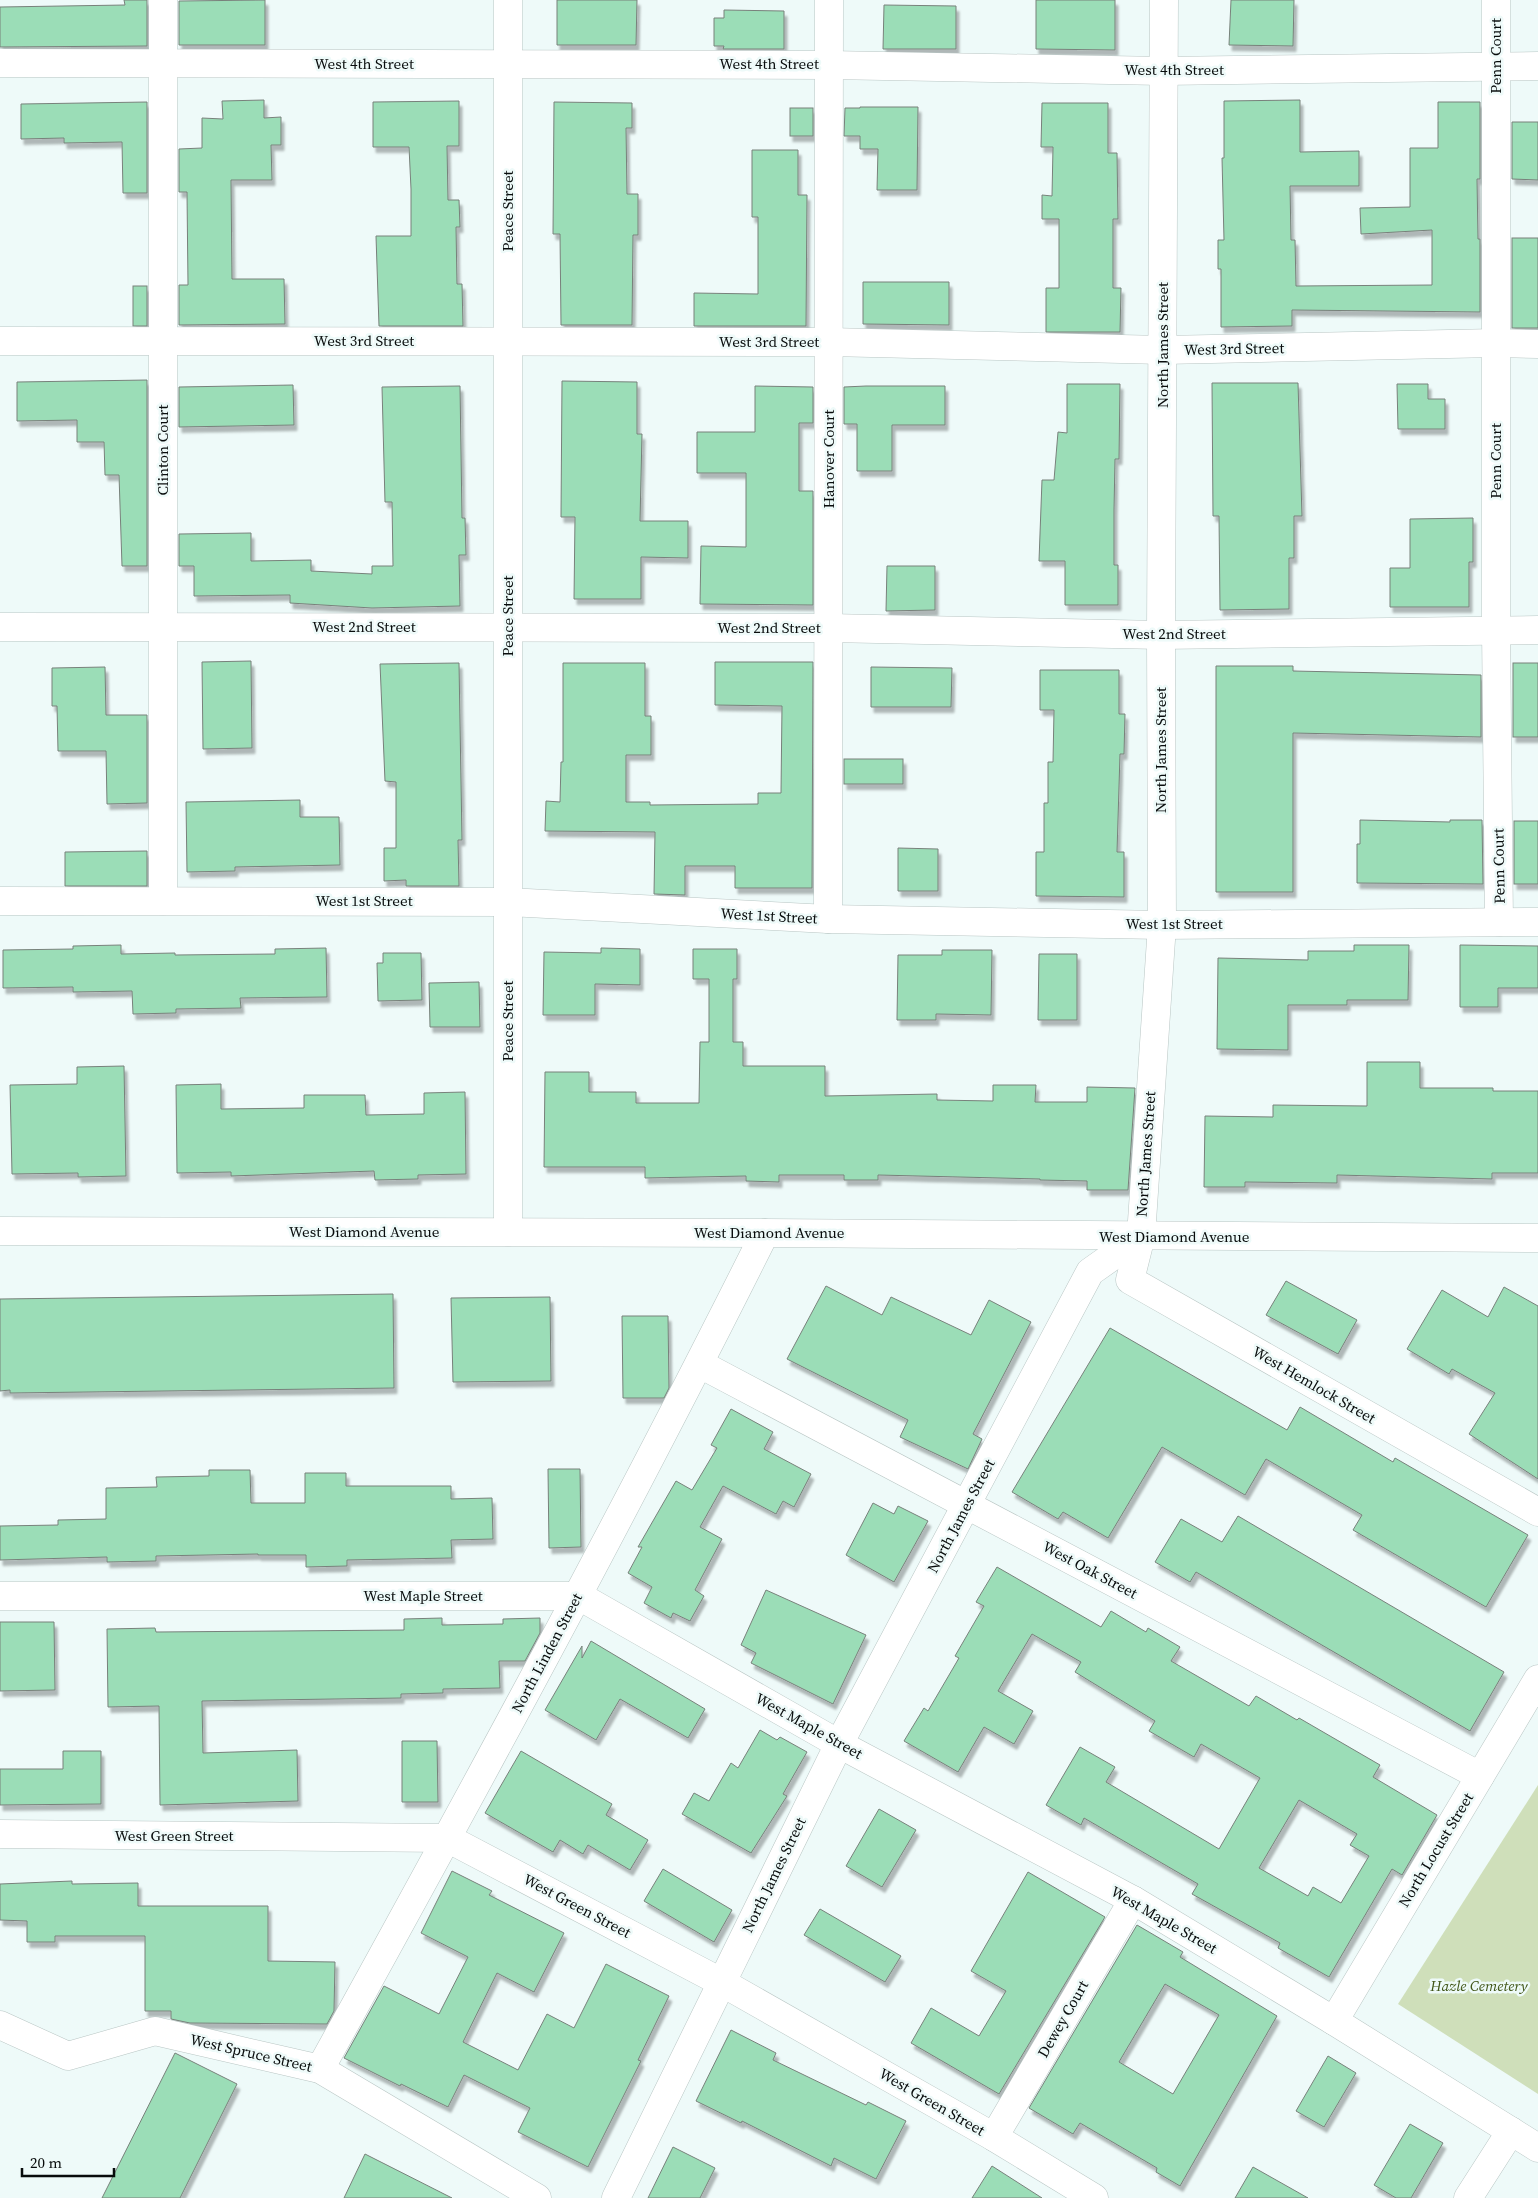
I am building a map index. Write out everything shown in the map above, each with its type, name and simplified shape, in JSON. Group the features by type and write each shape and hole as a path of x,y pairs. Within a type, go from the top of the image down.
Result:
{"street":[{"name":"Clinton Court","path":"163,0 163,901"},
{"name":"Peace Street","path":"508,0 508,1232"},
{"name":"Hanover Court","path":"828,919 829,0"},
{"name":"North James Street","path":"616,2198 839,1744 1090,1272 1141,1236 1162,924 1161,635 1164,0"},
{"name":"Penn Court","path":"1496,0 1496,629 1499,922"},
{"name":"West 4th Street","path":"0,63 829,64 1163,71 1538,66"},
{"name":"West 3rd Street","path":"0,340 829,342 1163,350 1496,343 1538,344"},
{"name":"West 2nd Street","path":"0,627 829,628 1161,635 1496,629 1538,630"},
{"name":"West 1st Street","path":"0,901 508,902 828,919 1162,924 1538,922"},
{"name":"West Diamond Avenue","path":"0,1231 1538,1238"},
{"name":"North Linden Street","path":"320,2069 579,1596 700,1364 765,1233"},
{"name":"West Hemlock Street","path":"1141,1236 1130,1280 1538,1512"},
{"name":"West Oak Street","path":"700,1364 1480,1776"},
{"name":"West Maple Street","path":"0,1596 579,1596 839,1744 1132,1900 1334,2021 1538,2148"},
{"name":"North Locust Street","path":"1334,2021 1538,1679"},
{"name":"West Green Street","path":"0,1834 448,1838 722,1982 994,2137 1094,2198"},
{"name":"Dewey Court","path":"994,2137 1132,1900"},
{"name":"West Spruce Street","path":"0,2026 68,2056 155,2031 320,2069 537,2198"},
{"path":"1468,2198 1511,2131"}],"green space":[{"name":"Hazle Cemetery","path":"1538,1785 1538,2094 1398,2004"}],"building":[{"path":"124,0 147,0 147,46 0,47 0,7 125,5"},
{"path":"265,0 265,45 179,45 179,1"},
{"path":"557,0 637,0 636,45 557,45"},
{"path":"1036,0 1115,0 1115,50 1036,49"},
{"path":"1231,0 1294,0 1293,46 1229,45"},
{"path":"884,5 956,6 956,49 883,49"},
{"path":"724,10 784,11 784,49 723,49 724,46 714,46 714,18 724,18"},
{"path":"264,100 264,118 281,117 281,145 271,145 272,180 231,180 232,279 284,279 285,324 179,325 179,285 188,285 187,192 179,192 179,149 202,148 202,118 223,119 222,101"},
{"path":"1300,100 1300,152 1359,151 1359,186 1290,186 1291,240 1295,240 1296,286 1432,285 1432,230 1361,234 1360,208 1410,207 1410,148 1438,148 1438,102 1480,102 1480,179 1477,179 1478,239 1480,239 1480,312 1292,310 1292,326 1221,327 1221,269 1218,269 1218,240 1224,240 1222,158 1224,158 1224,101"},
{"path":"459,101 459,146 447,146 448,200 459,200 460,227 456,227 457,284 462,284 463,326 379,326 376,236 411,236 411,189 409,147 373,147 373,102"},
{"path":"147,102 147,193 123,193 122,142 64,143 64,138 21,139 21,104"},
{"path":"554,102 632,103 632,128 626,128 627,194 638,194 638,235 633,235 632,325 561,325 560,234 553,234"},
{"path":"1042,103 1108,103 1108,153 1117,153 1118,219 1113,219 1113,288 1121,288 1120,332 1046,332 1046,288 1059,288 1059,219 1042,219 1042,195 1052,196 1053,147 1041,147"},
{"path":"918,107 917,190 877,190 878,149 860,149 860,136 844,136 845,108"},
{"path":"790,108 813,108 813,136 790,136"},
{"path":"1512,122 1538,122 1538,180 1512,179"},
{"path":"752,150 798,150 798,195 807,195 806,326 694,326 694,293 758,294 758,217 752,217"},
{"path":"1512,238 1538,238 1538,328 1512,328"},
{"path":"863,282 949,282 949,325 863,324"},
{"path":"133,286 147,286 147,326 133,326"},
{"path":"147,380 147,566 122,566 119,475 105,475 104,442 77,442 77,420 17,421 17,382"},
{"path":"562,381 637,382 637,434 642,434 640,521 688,521 688,558 641,557 641,599 574,599 575,517 561,517"},
{"path":"1212,383 1298,383 1302,516 1294,516 1294,558 1289,558 1289,609 1220,610 1219,516 1213,516"},
{"path":"1067,384 1120,384 1119,459 1115,459 1114,510 1114,565 1118,565 1118,605 1065,605 1065,561 1039,561 1042,480 1054,480 1058,432 1067,433"},
{"path":"1397,384 1428,384 1428,399 1445,399 1445,429 1398,429"},
{"path":"293,385 294,425 179,427 179,387"},
{"path":"460,386 462,518 465,518 466,555 459,555 460,606 372,608 290,603 290,595 194,596 194,566 179,566 179,534 251,533 251,561 311,560 311,571 372,574 372,566 393,566 392,502 385,502 382,387"},
{"path":"755,386 813,387 813,423 799,423 799,491 813,491 813,605 700,604 701,546 746,547 746,473 697,473 697,432 755,432"},
{"path":"945,386 945,425 892,425 892,471 857,471 857,424 844,424 844,387"},
{"path":"1473,518 1473,562 1469,562 1469,607 1390,607 1390,568 1410,568 1410,519"},
{"path":"887,566 935,566 935,610 886,611"},
{"path":"251,661 252,748 203,749 202,662"},
{"path":"715,662 813,662 812,888 735,888 735,866 685,866 685,895 654,894 655,832 545,831 546,801 560,802 561,762 563,762 563,663 645,663 645,716 651,716 651,755 626,755 626,802 650,802 650,805 758,804 758,793 781,793 782,706 715,705"},
{"path":"459,663 462,840 458,840 459,886 406,886 406,880 384,881 384,848 396,848 396,782 385,781 380,664"},
{"path":"1513,663 1538,663 1538,737 1513,737"},
{"path":"1216,666 1293,666 1293,671 1481,675 1481,737 1293,733 1293,892 1216,892"},
{"path":"105,667 106,715 147,715 147,803 107,804 106,751 58,751 57,706 52,706 52,668"},
{"path":"871,667 952,668 951,707 871,707"},
{"path":"1040,670 1119,670 1119,714 1125,714 1124,754 1120,754 1117,852 1124,852 1124,897 1036,896 1036,852 1044,852 1044,803 1048,803 1048,762 1053,762 1054,710 1040,710"},
{"path":"844,759 903,759 903,784 844,784"},
{"path":"300,800 300,817 339,817 340,865 235,867 235,871 187,872 186,802"},
{"path":"1360,820 1450,822 1450,820 1482,820 1483,884 1357,883 1357,844 1360,844"},
{"path":"1514,821 1538,821 1538,884 1514,884"},
{"path":"898,848 938,849 938,891 898,891"},
{"path":"147,851 147,886 65,886 65,852"},
{"path":"121,945 121,954 175,953 175,955 275,954 275,949 326,948 327,997 240,998 241,1008 176,1009 176,1013 133,1014 132,991 73,992 73,987 3,988 3,950 73,949 73,946"},
{"path":"1354,945 1409,945 1408,1000 1347,1000 1347,1005 1288,1005 1288,1050 1217,1049 1218,958 1308,960 1308,951 1354,951"},
{"path":"1460,945 1538,946 1538,988 1498,988 1498,1007 1460,1007"},
{"path":"601,948 640,949 640,985 595,984 595,1015 543,1015 544,952 601,953"},
{"path":"693,949 737,949 737,979 733,979 733,1042 743,1042 743,1066 825,1066 825,1096 937,1094 937,1100 993,1101 993,1085 1036,1085 1035,1102 1087,1102 1087,1087 1135,1088 1128,1190 1087,1190 1087,1181 1040,1179 878,1175 878,1180 844,1180 844,1175 779,1175 779,1182 746,1181 746,1176 645,1178 645,1167 544,1167 545,1072 589,1072 589,1092 636,1092 636,1103 699,1103 700,1042 709,1042 709,979 693,979"},
{"path":"942,950 992,950 991,1015 936,1014 936,1020 897,1020 898,955 942,955"},
{"path":"383,953 421,953 422,1000 378,1001 377,963 383,963"},
{"path":"1039,954 1077,954 1077,1020 1038,1020"},
{"path":"479,982 480,1027 430,1027 429,983"},
{"path":"1367,1062 1420,1062 1420,1088 1493,1088 1493,1091 1538,1091 1538,1173 1492,1173 1492,1179 1337,1175 1337,1183 1245,1182 1245,1187 1204,1187 1205,1116 1273,1117 1273,1105 1367,1106"},
{"path":"124,1066 126,1176 78,1177 78,1173 12,1174 10,1085 77,1084 77,1067"},
{"path":"221,1084 221,1109 304,1108 304,1095 365,1095 366,1115 424,1114 424,1093 465,1092 466,1174 418,1175 418,1179 375,1180 374,1171 231,1176 231,1172 177,1173 176,1085"},
{"path":"1286,1281 1357,1320 1338,1354 1266,1315"},
{"path":"826,1286 882,1315 891,1297 971,1335 989,1300 1031,1322 973,1434 982,1439 968,1469 900,1437 908,1420 787,1359"},
{"path":"1504,1287 1538,1306 1538,1479 1469,1434 1495,1393 1452,1369 1449,1374 1407,1349 1442,1290 1488,1317"},
{"path":"393,1294 394,1388 10,1393 10,1390 0,1391 0,1299"},
{"path":"550,1297 551,1381 453,1382 451,1298"},
{"path":"622,1316 668,1316 669,1388 664,1398 623,1398"},
{"path":"1110,1328 1287,1430 1300,1407 1393,1462 1395,1458 1528,1535 1486,1607 1353,1530 1362,1515 1266,1459 1245,1495 1162,1447 1108,1538 1063,1512 1058,1519 1012,1492"},
{"path":"731,1409 773,1432 764,1449 811,1474 794,1507 783,1501 776,1514 723,1486 700,1527 722,1539 695,1590 704,1596 690,1621 673,1613 671,1618 644,1603 652,1587 628,1573 642,1547 638,1547 676,1481 692,1490 717,1448 711,1445"},
{"path":"548,1469 580,1469 581,1547 549,1548"},
{"path":"209,1470 250,1470 251,1503 305,1503 305,1473 346,1473 346,1486 451,1486 451,1499 492,1498 493,1539 451,1540 452,1558 347,1560 347,1566 306,1567 306,1555 258,1554 156,1556 156,1561 107,1562 107,1557 0,1560 0,1526 58,1525 58,1520 106,1519 106,1488 157,1487 156,1477 209,1476"},
{"path":"873,1503 894,1514 898,1506 928,1521 894,1582 846,1555"},
{"path":"1238,1516 1504,1672 1470,1731 1196,1572 1190,1582 1155,1562 1181,1519 1222,1542"},
{"path":"997,1567 1101,1627 1111,1611 1146,1632 1148,1628 1180,1647 1171,1661 1249,1706 1256,1696 1297,1720 1299,1718 1380,1765 1373,1777 1437,1815 1402,1875 1392,1869 1329,1977 1278,1948 1280,1943 1192,1894 1198,1884 1084,1818 1081,1825 1046,1805 1080,1747 1115,1767 1106,1782 1219,1849 1260,1778 1201,1744 1194,1757 1149,1731 1155,1721 1075,1672 1081,1662 1032,1634 998,1691 1033,1711 1014,1744 984,1727 958,1772 904,1741 924,1708 928,1711 959,1658 955,1656 984,1606 976,1602","holes":["1299,1800 1357,1834 1350,1845 1369,1856 1341,1903 1313,1887 1308,1896 1259,1868"]},
{"path":"766,1590 866,1635 833,1704 751,1663 756,1653 741,1645"},
{"path":"442,1618 442,1625 503,1624 503,1619 540,1618 540,1633 525,1661 499,1661 500,1688 443,1689 443,1693 401,1694 401,1698 202,1701 203,1753 297,1750 298,1801 160,1805 159,1706 108,1707 107,1629 155,1628 156,1632 404,1630 404,1619"},
{"path":"0,1622 54,1622 55,1690 0,1691"},
{"path":"591,1641 705,1709 688,1738 620,1699 596,1740 545,1710 582,1646 582,1658"},
{"path":"760,1730 777,1740 780,1737 807,1752 783,1794 787,1796 751,1853 682,1814 694,1793 709,1801 731,1763 738,1768"},
{"path":"402,1741 437,1741 438,1802 402,1802"},
{"path":"63,1751 101,1751 101,1804 0,1805 0,1769 63,1769"},
{"path":"521,1751 612,1804 606,1815 648,1840 630,1870 588,1845 583,1854 560,1840 553,1852 485,1813"},
{"path":"879,1809 916,1830 882,1887 846,1866"},
{"path":"663,1869 732,1910 714,1942 644,1901"},
{"path":"452,1871 492,1891 489,1895 564,1933 534,1992 497,1973 463,2042 518,2070 547,2014 574,2028 606,1964 669,1996 638,2060 641,2061 588,2167 518,2132 530,2108 464,2075 448,2107 344,2058 384,1986 439,2014 468,1957 421,1933"},
{"path":"1028,1872 1105,1917 999,2094 911,2043 931,2008 979,2036 1006,1991 971,1971"},
{"path":"72,1881 72,1884 138,1883 138,1906 268,1906 268,1961 335,1962 334,2011 327,2024 190,2023 171,2019 171,2011 145,2011 145,1936 55,1936 55,1942 27,1942 27,1921 0,1920 0,1884"},
{"path":"820,1909 901,1956 885,1982 804,1935"},
{"path":"1137,1925 1183,1952 1180,1957 1277,2016 1180,2186 1156,2172 1157,2168 1080,2123 1073,2134 1029,2108","holes":["1165,1984 1219,2015 1173,2094 1119,2062"]},
{"path":"731,2030 776,2053 773,2060 866,2105 868,2102 906,2121 876,2179 834,2158 831,2166 742,2121 741,2123 696,2101"},
{"path":"175,2053 237,2084 180,2198 102,2198"},
{"path":"1328,2056 1356,2073 1324,2127 1296,2111"},
{"path":"1410,2124 1443,2143 1411,2198 1396,2198 1374,2185"},
{"path":"673,2147 715,2168 700,2198 648,2198"},
{"path":"365,2154 452,2198 344,2198"},
{"path":"992,2166 1042,2198 972,2198"},
{"path":"1253,2167 1308,2198 1235,2198"}]}
